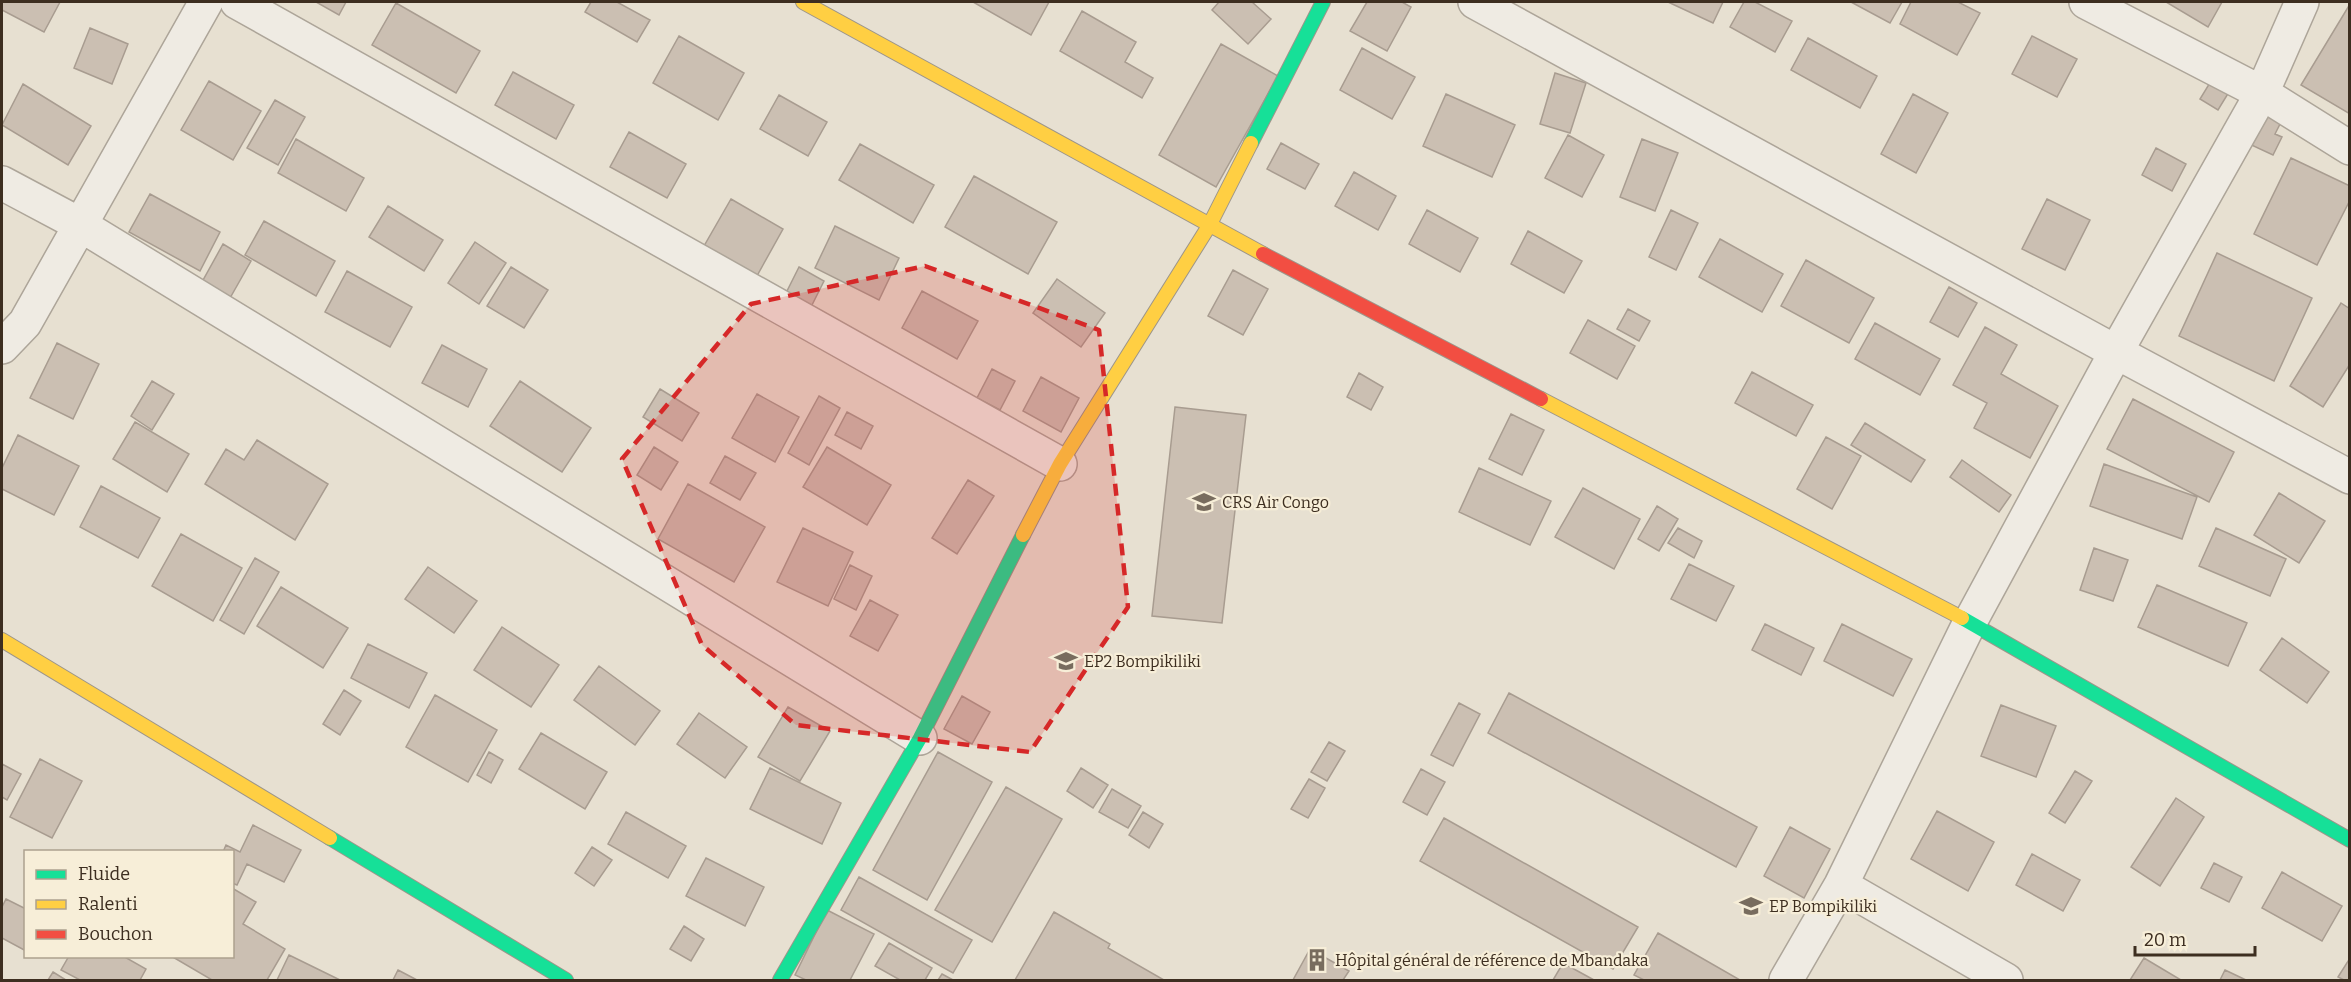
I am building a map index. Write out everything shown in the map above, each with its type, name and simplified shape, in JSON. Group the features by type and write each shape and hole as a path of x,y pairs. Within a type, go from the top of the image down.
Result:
{"street":[{"path":"2,347 25,323 206,2"},
{"path":"237,2 1060,464"},
{"path":"803,2 1209,225 1970,622 2349,840"},
{"path":"780,981 920,738 1060,464 1209,225 1323,2"},
{"path":"1475,2 2115,352 2349,477"},
{"path":"2086,2 2262,93 2349,148"},
{"path":"1786,981 1841,885 1970,622 2115,352 2262,93 2302,2"},
{"path":"2,183 79,224 920,738"},
{"path":"2,640 566,981"},
{"path":"1841,885 2006,981"}],"highlighted area":[{"path":"925,266 1099,330 1128,607 1030,752 796,725 702,645 622,459 751,304"}],"building":[{"path":"2,2 60,2 44,32 2,10"},
{"path":"316,2 346,2 339,15"},
{"path":"591,2 617,2 650,20 637,42 585,12"},
{"path":"973,2 1049,2 1031,35"},
{"path":"1219,2 1252,2 1271,19 1248,44 1212,10"},
{"path":"1367,2 1402,2 1411,7 1387,51 1350,31"},
{"path":"1668,2 1723,2 1713,23"},
{"path":"1744,2 1755,2 1792,21 1775,52 1730,27"},
{"path":"1851,2 1902,2 1890,23"},
{"path":"1911,2 1958,2 1980,13 1957,55 1900,24"},
{"path":"2166,2 2222,2 2208,27"},
{"path":"396,3 480,51 456,93 372,45"},
{"path":"2350,4 2350,114 2301,85"},
{"path":"1082,11 1136,42 1125,62 1153,78 1142,98 1060,51"},
{"path":"90,28 128,44 112,84 74,68"},
{"path":"679,36 744,73 718,120 653,83"},
{"path":"2032,36 2077,59 2057,97 2012,74"},
{"path":"1808,38 1877,76 1860,108 1791,70"},
{"path":"1221,44 1278,76 1216,187 1159,155"},
{"path":"1362,48 1415,77 1392,119 1340,90"},
{"path":"513,72 574,105 556,139 495,105"},
{"path":"1555,73 1586,83 1570,133 1540,124"},
{"path":"209,81 261,111 233,160 181,130"},
{"path":"2211,81 2229,92 2218,110 2200,99"},
{"path":"23,84 91,126 68,165 2,125"},
{"path":"1446,94 1515,125 1492,177 1423,146"},
{"path":"1913,94 1948,113 1916,173 1881,154"},
{"path":"779,95 827,122 808,156 760,129"},
{"path":"275,100 305,117 278,165 247,148"},
{"path":"2261,113 2281,122 2275,134 2282,137 2273,155 2247,143"},
{"path":"629,132 686,164 667,198 610,167"},
{"path":"1568,135 1604,155 1582,197 1545,178"},
{"path":"296,139 364,178 346,211 278,173"},
{"path":"1642,139 1678,153 1655,211 1620,197"},
{"path":"1281,143 1319,164 1305,189 1267,169"},
{"path":"860,144 934,185 913,223 839,180"},
{"path":"2156,148 2186,164 2172,191 2142,175"},
{"path":"2291,158 2350,186 2350,200 2317,265 2254,234"},
{"path":"1354,172 1396,196 1378,230 1335,206"},
{"path":"974,176 1057,222 1028,274 945,227"},
{"path":"150,194 220,232 200,271 129,232"},
{"path":"731,199 783,229 753,283 700,253"},
{"path":"2047,199 2090,220 2065,270 2022,249"},
{"path":"388,206 443,240 424,271 369,237"},
{"path":"1427,210 1478,238 1460,272 1409,244"},
{"path":"1671,210 1698,223 1676,270 1649,257"},
{"path":"264,221 335,261 316,296 245,255"},
{"path":"835,226 899,258 879,300 815,268"},
{"path":"1528,231 1582,261 1564,293 1511,264"},
{"path":"1720,239 1783,274 1762,312 1699,277"},
{"path":"475,242 506,263 479,304 448,283"},
{"path":"223,244 251,261 230,298 202,282"},
{"path":"2217,253 2312,298 2274,381 2179,336"},
{"path":"1806,260 1874,298 1849,343 1781,306"},
{"path":"511,267 548,290 524,328 487,306"},
{"path":"799,267 824,281 810,309 785,295"},
{"path":"1233,270 1268,289 1243,335 1208,316"},
{"path":"347,271 412,307 390,347 325,312"},
{"path":"1057,279 1105,313 1081,347 1033,313"},
{"path":"1949,287 1977,303 1958,337 1930,322"},
{"path":"922,291 978,321 957,359 902,328"},
{"path":"2341,303 2350,309 2350,364 2323,407 2290,386"},
{"path":"1628,309 1650,321 1639,341 1617,329"},
{"path":"1588,320 1635,346 1617,379 1570,353"},
{"path":"1875,323 1940,359 1920,395 1855,359"},
{"path":"1985,327 2017,345 2001,374 2058,406 2030,458 1974,428 1987,403 1953,385"},
{"path":"57,343 99,364 73,419 30,398"},
{"path":"442,345 487,369 468,407 422,383"},
{"path":"992,369 1015,381 1000,410 977,398"},
{"path":"1752,372 1813,405 1796,436 1735,403"},
{"path":"1359,373 1383,387 1371,410 1347,397"},
{"path":"1041,377 1079,398 1061,432 1023,411"},
{"path":"152,381 174,394 152,430 131,416"},
{"path":"520,381 591,428 562,472 490,426"},
{"path":"660,389 699,413 682,441 643,417"},
{"path":"757,394 799,417 775,462 732,438"},
{"path":"819,396 840,408 809,465 788,453"},
{"path":"2133,399 2234,452 2209,502 2107,449"},
{"path":"1175,407 1246,415 1222,623 1152,616"},
{"path":"847,412 873,426 861,449 835,435"},
{"path":"1511,414 1544,430 1522,475 1489,459"},
{"path":"135,422 189,454 167,492 113,459"},
{"path":"1865,423 1925,460 1911,482 1851,445"},
{"path":"18,435 79,466 54,515 2,489 2,468"},
{"path":"1826,437 1861,456 1832,509 1797,489"},
{"path":"257,440 328,484 295,540 205,484 226,449 244,460"},
{"path":"654,447 678,462 661,490 637,475"},
{"path":"827,447 891,485 867,525 803,487"},
{"path":"725,456 756,473 740,500 710,483"},
{"path":"1962,460 2011,495 1999,512 1950,477"},
{"path":"2104,464 2197,497 2182,539 2090,506"},
{"path":"1479,468 1551,501 1530,545 1459,512"},
{"path":"968,480 994,496 957,554 932,538"},
{"path":"688,484 765,527 734,582 658,539"},
{"path":"101,486 160,518 138,558 80,527"},
{"path":"1583,488 1640,519 1614,569 1555,537"},
{"path":"2279,493 2325,521 2299,563 2254,535"},
{"path":"1657,506 1678,519 1659,551 1638,539"},
{"path":"803,528 853,552 828,606 777,582"},
{"path":"1678,528 1702,541 1694,558 1668,543"},
{"path":"2216,528 2286,559 2270,596 2199,566"},
{"path":"181,534 242,568 213,621 152,586"},
{"path":"2094,548 2128,560 2113,601 2080,590"},
{"path":"255,558 279,572 244,634 220,620"},
{"path":"1689,564 1734,586 1716,621 1671,599"},
{"path":"850,565 872,576 856,610 834,599"},
{"path":"428,567 477,601 454,633 405,599"},
{"path":"2157,585 2247,623 2228,666 2138,627"},
{"path":"281,587 348,628 323,668 257,626"},
{"path":"870,600 898,615 878,651 850,636"},
{"path":"1765,624 1814,648 1801,675 1752,650"},
{"path":"1842,624 1912,659 1893,696 1824,661"},
{"path":"502,627 559,665 531,707 474,670"},
{"path":"2282,638 2329,672 2307,703 2260,670"},
{"path":"368,644 427,673 409,708 351,678"},
{"path":"599,666 660,711 635,745 574,700"},
{"path":"344,690 361,701 340,735 323,724"},
{"path":"1509,693 1757,827 1736,867 1488,733"},
{"path":"435,695 497,730 468,782 406,747"},
{"path":"962,696 990,712 972,744 944,729"},
{"path":"1459,703 1480,714 1453,766 1431,755"},
{"path":"2001,705 2056,726 2036,777 1981,756"},
{"path":"788,707 830,731 800,781 758,757"},
{"path":"699,713 747,747 725,778 677,744"},
{"path":"541,733 607,772 585,809 519,769"},
{"path":"1329,742 1345,751 1327,781 1311,772"},
{"path":"489,752 503,760 491,783 477,775"},
{"path":"938,752 992,782 927,900 873,870"},
{"path":"40,759 82,781 52,838 10,817"},
{"path":"2,764 21,774 7,800 2,797"},
{"path":"770,768 841,803 822,844 750,809"},
{"path":"1081,768 1108,785 1093,808 1067,791"},
{"path":"1421,769 1445,782 1427,815 1403,802"},
{"path":"2075,771 2092,781 2065,823 2049,813"},
{"path":"1309,779 1325,788 1308,818 1291,809"},
{"path":"1006,787 1062,819 992,942 935,910"},
{"path":"1112,789 1141,806 1128,828 1099,812"},
{"path":"2176,798 2204,817 2160,886 2131,867"},
{"path":"1937,811 1994,842 1968,891 1911,859"},
{"path":"626,812 686,846 668,878 608,844"},
{"path":"1143,812 1163,824 1149,848 1129,835"},
{"path":"1444,818 1638,927 1613,969 1420,861"},
{"path":"253,825 301,850 284,882 247,864 237,885 234,884 234,850 224,850 226,845 240,852"},
{"path":"1790,827 1830,849 1804,898 1764,876"},
{"path":"592,847 612,860 594,886 575,873"},
{"path":"2032,854 2080,880 2063,911 2016,885"},
{"path":"706,858 764,887 745,926 686,896"},
{"path":"2214,863 2242,877 2229,902 2201,888"},
{"path":"2282,872 2342,906 2322,941 2262,908"},
{"path":"859,877 972,940 953,973 841,910"},
{"path":"234,889 256,902 243,924 285,949 267,980 212,980 174,958 234,958"},
{"path":"6,899 24,908 24,950 2,938 2,907"},
{"path":"827,910 874,934 850,980 806,980 795,975"},
{"path":"1054,912 1110,944 1108,948 1164,980 1015,980"},
{"path":"684,926 704,939 691,961 670,949"},
{"path":"1658,933 1740,980 1644,980 1634,975"},
{"path":"889,943 932,968 925,980 900,980 875,966"},
{"name":"Hôpital général de référence de Mbandaka","path":"1310,949 1349,971 1343,980 1293,980"},
{"path":"289,955 340,980 277,980"},
{"path":"68,958 127,958 146,969 140,980 80,980 61,970"},
{"path":"2144,958 2181,980 2130,980"},
{"path":"2350,958 2350,980 2344,980 2338,977"},
{"path":"1563,963 1594,980 1553,980"},
{"path":"398,970 417,980 393,980"},
{"path":"2225,970 2246,980 2220,980"},
{"path":"53,972 66,980 48,980"},
{"path":"942,974 953,980 938,980"}],"traffic: fast":[{"path":"1251,143 1323,2"},
{"path":"780,980 920,738 1023,535"},
{"path":"1962,618 2350,840"},
{"path":"330,838 566,980"}],"traffic: slow":[{"path":"803,2 1263,254"},
{"path":"1023,535 1060,464 1209,226 1251,143"},
{"path":"1541,399 1962,618"},
{"path":"2,640 330,838"}],"traffic: jam":[{"path":"1263,254 1541,399"}],"place":[{"name":"CRS Air Congo","path":"1204,502"},
{"name":"EP2 Bompikiliki","path":"1066,661"},
{"name":"EP Bompikiliki","path":"1751,906"},
{"name":"Hôpital général de référence de Mbandaka","path":"1317,960"}]}
